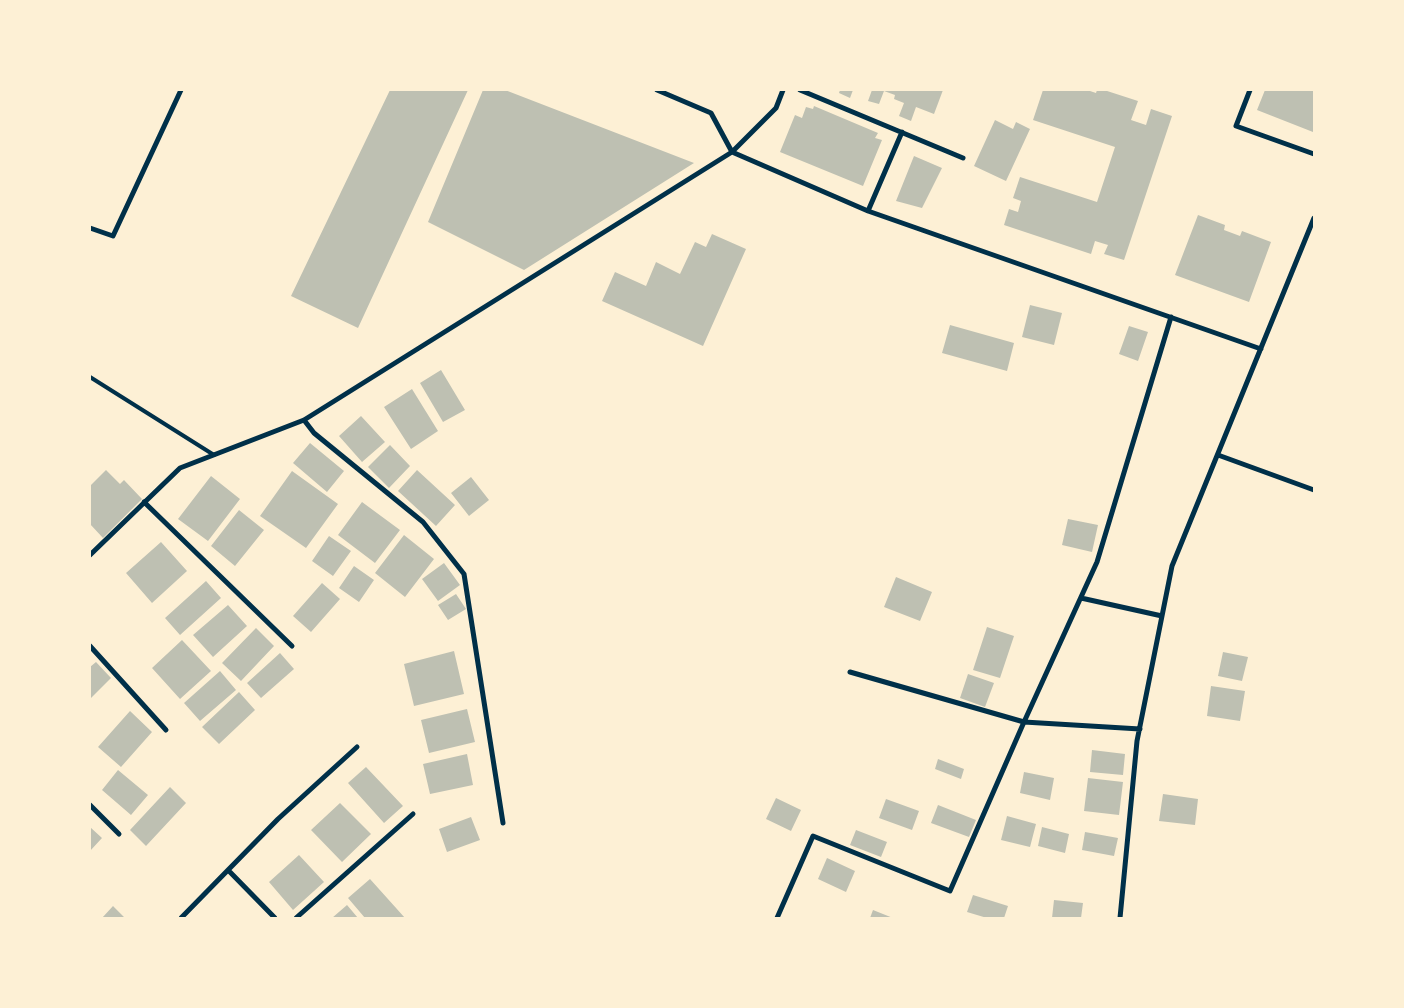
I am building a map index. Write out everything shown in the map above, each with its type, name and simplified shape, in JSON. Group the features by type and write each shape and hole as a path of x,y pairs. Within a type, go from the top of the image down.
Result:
{"street":[{"path":"90,228 113,236 181,90"},
{"path":"657,90 711,113 732,152 868,211 1261,349"},
{"path":"90,555 180,468 304,420 732,152 776,108 783,90"},
{"path":"800,90 963,158"},
{"path":"1250,90 1236,126 1314,154"},
{"path":"868,211 902,132"},
{"path":"1120,918 1140,730 1172,566 1314,218"},
{"path":"777,918 813,836 950,890 1097,562 1171,317"},
{"path":"304,420 314,434 423,522 464,574 503,823"},
{"path":"1218,455 1314,490"},
{"path":"144,502 292,646"},
{"path":"1080,598 1162,616"},
{"path":"90,646 166,730"},
{"path":"850,672 1024,722 1140,730"},
{"path":"180,918 278,819 357,747"},
{"path":"90,805 119,834"},
{"path":"296,918 413,814"},
{"path":"228,870 275,918"}],"lane":[{"path":"90,377 214,455"}],"building":[{"path":"390,90 468,90 358,328 291,296"},
{"path":"483,90 505,90 694,163 524,270 428,222"},
{"path":"840,90 853,90 850,98 839,93"},
{"path":"872,90 943,90 934,114 916,107 911,121 899,116 904,103 894,99 895,95 884,91 879,104 868,101"},
{"path":"1043,90 1087,90 1096,93 1097,90 1104,90 1138,101 1131,120 1146,125 1151,109 1172,116 1124,260 1104,254 1108,245 1095,241 1091,254 1004,225 1009,209 1018,212 1021,201 1013,198 1020,177 1097,202 1115,147 1033,120"},
{"path":"1265,90 1314,90 1313,132 1257,110"},
{"path":"814,106 878,133 875,138 882,140 863,186 780,152 795,115 802,118 806,107 813,109"},
{"path":"995,120 1013,129 1016,122 1030,129 1006,181 974,166"},
{"path":"914,156 942,168 922,208 896,201"},
{"path":"1198,215 1225,225 1224,230 1240,236 1242,231 1271,242 1249,302 1175,275"},
{"path":"712,234 746,249 703,346 602,301 615,272 646,286 656,262 680,274 695,242 706,247"},
{"path":"1030,305 1062,313 1054,345 1022,337"},
{"path":"950,325 1014,343 1007,371 942,353"},
{"path":"1129,326 1148,332 1138,361 1119,354"},
{"path":"441,370 465,410 443,422 420,383"},
{"path":"412,389 438,431 411,449 384,407"},
{"path":"361,416 385,442 362,462 339,436"},
{"path":"310,443 344,471 327,492 293,463"},
{"path":"390,445 410,466 389,488 368,467"},
{"path":"106,470 120,484 124,480 142,499 103,538 90,524 90,486"},
{"path":"417,470 455,505 436,526 398,491"},
{"path":"292,471 338,504 306,548 260,516"},
{"path":"211,476 240,499 208,541 178,519"},
{"path":"471,477 489,500 469,516 451,493"},
{"path":"362,502 400,530 375,563 338,535"},
{"path":"239,510 264,530 235,566 211,546"},
{"path":"1068,519 1098,525 1092,552 1062,545"},
{"path":"404,535 434,559 405,597 375,573"},
{"path":"329,536 351,551 333,576 312,561"},
{"path":"161,542 187,571 152,603 126,573"},
{"path":"444,563 460,585 438,601 422,579"},
{"path":"354,566 374,580 359,602 339,588"},
{"path":"896,577 932,592 920,621 884,607"},
{"path":"206,581 221,598 180,635 165,618"},
{"path":"322,583 340,599 311,632 293,616"},
{"path":"456,594 466,609 448,620 438,605"},
{"path":"228,605 247,626 213,657 193,635"},
{"path":"987,627 1014,636 1000,678 973,670"},
{"path":"256,628 274,646 241,681 222,663"},
{"path":"182,640 211,671 180,699 152,668"},
{"path":"454,651 464,694 414,706 404,664"},
{"path":"1223,652 1248,657 1242,681 1218,676"},
{"path":"280,653 294,669 261,698 247,683"},
{"path":"96,662 111,678 90,699 90,667"},
{"path":"220,671 236,690 200,721 184,703"},
{"path":"968,674 994,683 985,707 960,698"},
{"path":"1211,686 1245,691 1240,721 1207,716"},
{"path":"239,692 255,710 219,744 202,727"},
{"path":"467,709 475,742 429,753 421,720"},
{"path":"130,711 152,732 121,767 98,747"},
{"path":"1092,750 1125,754 1123,775 1090,772"},
{"path":"467,754 473,785 430,794 423,764"},
{"path":"938,759 964,769 961,779 935,769"},
{"path":"366,767 403,806 384,823 348,783"},
{"path":"118,770 148,795 131,815 102,790"},
{"path":"1024,772 1054,778 1050,800 1020,793"},
{"path":"1088,778 1123,782 1119,815 1084,811"},
{"path":"170,787 186,803 146,846 130,830"},
{"path":"1163,794 1198,799 1195,825 1159,821"},
{"path":"776,798 801,810 791,831 766,819"},
{"path":"886,799 919,811 912,830 879,818"},
{"path":"340,803 371,834 342,862 311,830"},
{"path":"938,805 976,820 969,837 931,823"},
{"path":"1007,816 1036,824 1030,847 1001,840"},
{"path":"471,817 480,840 447,852 439,829"},
{"path":"90,827 102,838 90,851"},
{"path":"1042,827 1069,834 1065,853 1038,846"},
{"path":"856,830 887,842 881,857 850,845"},
{"path":"1085,832 1118,838 1114,856 1082,850"},
{"path":"299,855 324,882 293,910 269,882"},
{"path":"827,858 855,871 846,892 818,879"},
{"path":"370,879 405,918 365,918 348,898"},
{"path":"973,895 1008,906 1004,918 987,918 967,912"},
{"path":"1054,900 1083,903 1081,918 1052,918"},
{"path":"347,905 358,918 332,918"},
{"path":"113,906 125,918 102,918"},
{"path":"873,910 893,918 870,918"}]}
